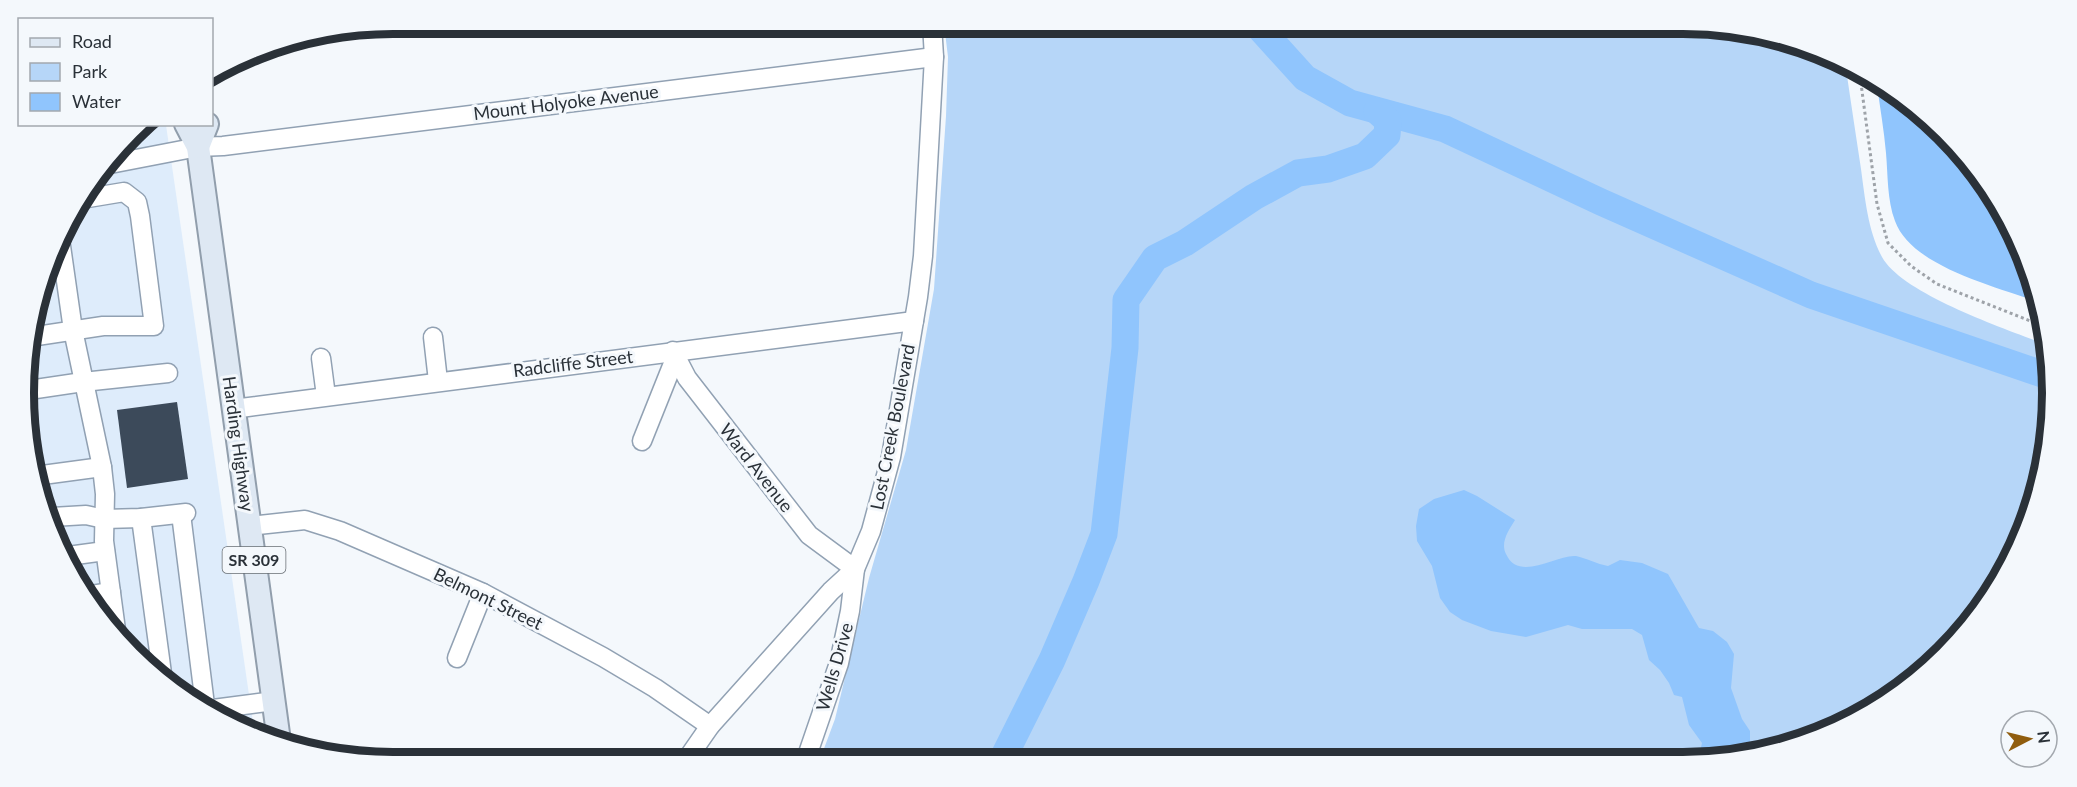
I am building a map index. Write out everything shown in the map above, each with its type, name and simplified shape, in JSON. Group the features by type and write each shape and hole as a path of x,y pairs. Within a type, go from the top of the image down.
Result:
{"main road":[{"name":"Harding Highway","path":"187,126 198,147 278,733"},
{"name":"Harding Highway","path":"198,147 206,126"}],"street":[{"name":"Lost Creek Boulevard","path":"692,752 710,726 831,591 855,569 871,531 891,457 914,321 924,245 934,57 933,34"},
{"name":"Mount Holyoke Avenue","path":"120,162 198,147 223,146 934,57"},
{"path":"39,335 103,326 154,326 137,202 124,192 94,196"},
{"path":"62,255 73,330 102,467 105,494 105,550 114,619"},
{"name":"Radcliffe Street","path":"233,409 914,321"},
{"path":"433,337 438,381"},
{"path":"642,441 675,353"},
{"name":"Ward Avenue","path":"675,353 694,387 809,535 855,569"},
{"path":"321,358 326,396"},
{"path":"34,389 168,373"},
{"path":"44,475 102,467"},
{"path":"56,516 86,515 104,519 141,518 183,513 204,698"},
{"path":"141,518 162,667"},
{"name":"Belmont Street","path":"249,526 305,520 340,531 483,593 603,657 655,688 710,726"},
{"path":"74,555 105,550"},
{"name":"Wells Drive","path":"808,752 839,663 850,611 855,569"},
{"path":"96,594 111,592"},
{"path":"457,658 483,593"},
{"path":"221,708 274,701"}],"path":[{"path":"1861,82 1877,204 1888,243 1911,266 1937,284 2036,323"}],"shaded area":[{"path":"155,126 166,126 253,724 214,704 175,678 140,647 109,612 83,573 62,531 41,464 35,417 35,370 41,323 62,256 83,214 109,175"}],"green space":[{"path":"945,34 1684,34 1754,41 1821,62 1847,75 1868,214 1873,236 1882,257 1911,285 1934,298 1984,321 2038,342 2042,370 2042,417 2036,464 2015,531 1994,573 1968,612 1937,647 1902,678 1863,704 1821,725 1754,746 1707,752 823,752 835,719 869,578 906,450 934,289 948,57"}],"water":[{"path":"1878,92 1902,109 1937,140 1982,194 2015,256 2029,299 1956,272 1918,250 1904,237 1895,221 1890,205"},
{"path":"1464,490 1515,520 1506,536 1504,550 1512,562 1520,566 1529,567 1576,556 1608,566 1620,560 1642,563 1668,574 1699,628 1713,631 1727,642 1734,654 1731,688 1742,719 1750,731 1750,746 1700,752 1702,743 1689,725 1682,697 1674,695 1660,670 1649,660 1642,635 1632,629 1582,629 1568,625 1526,637 1491,631 1462,620 1450,612 1440,598 1432,566 1417,541 1416,526 1419,509 1434,499"}],"building":[{"path":"177,402 188,479 127,488 117,410"}],"waterway":[{"path":"1265,34 1305,78 1350,103 1445,129 1601,202 1811,295 2042,374"},
{"path":"1006,752 1052,660 1104,534 1125,348 1126,300 1155,258 1185,243 1254,197 1298,173 1328,169 1365,156 1387,135 1388,121 1377,111"}]}
